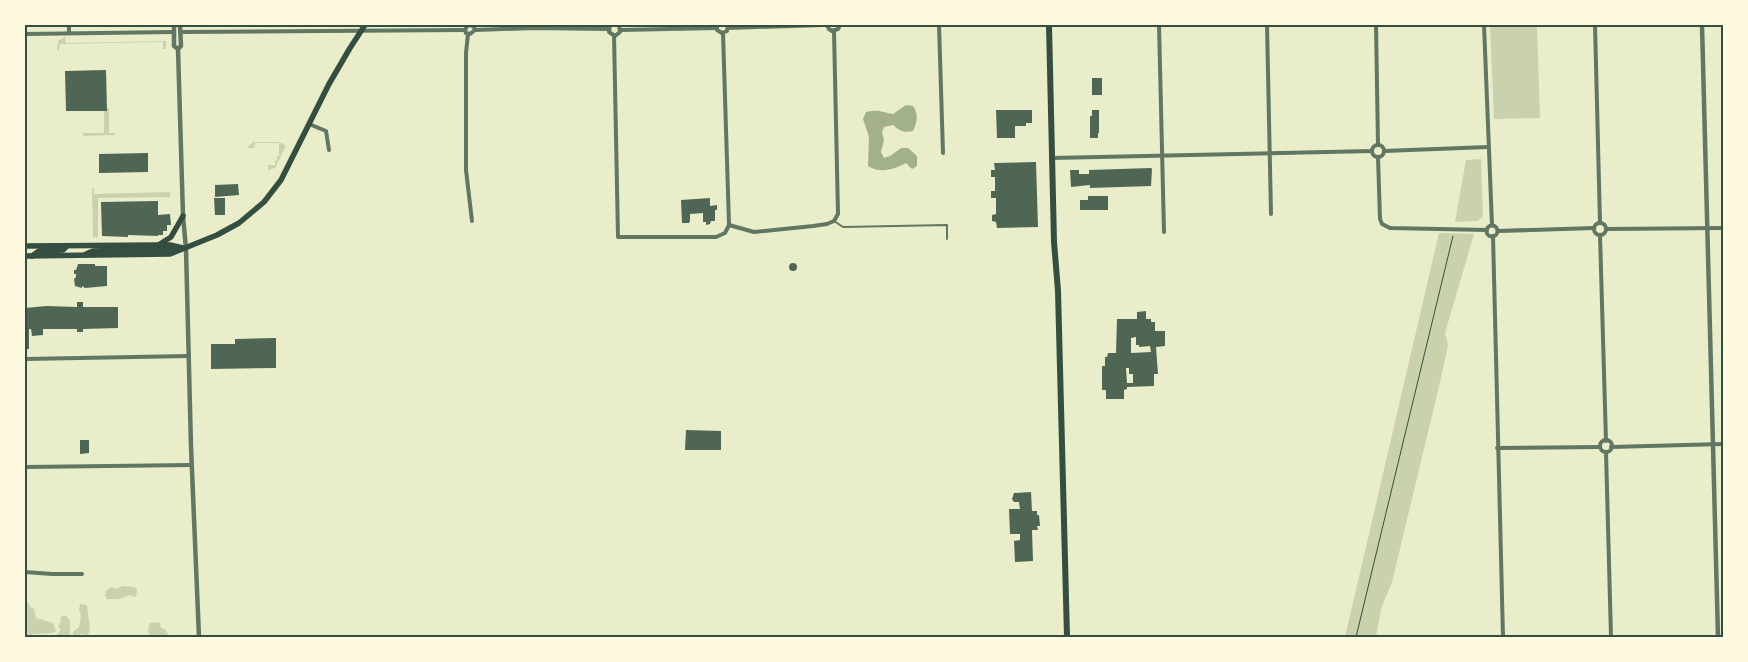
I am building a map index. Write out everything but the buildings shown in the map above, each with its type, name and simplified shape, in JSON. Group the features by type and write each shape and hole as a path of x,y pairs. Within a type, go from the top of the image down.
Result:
{"highway":[{"path":"1049,25 1067,637"}],"main road":[{"path":"25,256 170,254 186,249 232,227 246,218 264,202 281,180 339,65 366,25"},
{"path":"158,245 171,237 182,216"},
{"path":"25,246 170,245 186,249"},
{"path":"32,256 39,251 63,250 67,246"}],"street":[{"path":"69,25 69,33"},
{"path":"174,25 174,46 178,49"},
{"path":"180,25 181,46 178,49 182,216 186,249 199,637"},
{"path":"472,221 466,170 467,26 471,25 475,30"},
{"path":"723,33 727,31 728,26 822,25"},
{"path":"827,25 829,29 834,31"},
{"path":"834,31 840,25 855,25"},
{"path":"939,25 943,153"},
{"path":"1159,25 1164,232"},
{"path":"1267,25 1271,214"},
{"path":"1376,25 1378,145"},
{"path":"1484,25 1492,225"},
{"path":"1594,25 1600,223"},
{"path":"1702,25 1718,637"},
{"path":"614,36 619,34 620,27 717,26 719,32 723,33"},
{"path":"181,32 361,31 473,33 475,30 609,27 610,34 614,36 618,237 716,237 725,233 729,225 723,33"},
{"path":"729,225 754,232 827,224 834,221 838,214 834,31"},
{"path":"25,34 174,32"},
{"path":"309,124 326,131 329,150"},
{"path":"1372,151 1373,147 1378,145"},
{"path":"1378,145 1382,146 1384,151"},
{"path":"1384,151 1488,147"},
{"path":"1052,158 1372,151"},
{"path":"1372,151 1373,155 1378,157"},
{"path":"1378,157 1382,156 1384,151"},
{"path":"1378,157 1380,219 1382,224 1390,228 1487,230"},
{"path":"1503,637 1493,236 1498,231 1594,228 1596,224 1600,223"},
{"path":"1600,223 1604,224 1606,229"},
{"path":"1487,230 1492,225"},
{"path":"1492,225 1497,227 1498,231"},
{"path":"1594,228 1595,233 1600,235"},
{"path":"1606,229 1723,228"},
{"path":"1600,235 1604,234 1606,229"},
{"path":"1487,230 1488,234 1493,236"},
{"path":"1600,235 1606,441"},
{"path":"25,359 189,356"},
{"path":"1606,441 1610,442 1611,447"},
{"path":"1600,447 1601,442 1606,441"},
{"path":"1606,452 1611,447 1723,444"},
{"path":"1497,448 1600,447 1606,452"},
{"path":"1606,452 1611,637"},
{"path":"25,467 192,465"},
{"path":"25,572 82,574"}],"lane":[{"path":"834,221 843,227 947,225 948,239"}],"path":[{"path":"1356,637 1455,230"}],"shaded area":[{"path":"1490,25 1537,25 1540,118 1494,119"},
{"path":"65,37 66,43 166,41 166,49 163,49 163,42 60,44 59,50 57,50 58,41"},
{"path":"906,105 913,106 917,115 913,131 902,131 893,125 884,127 882,132 884,140 881,152 884,158 901,148 908,148 917,156 917,166 912,169 906,163 892,169 878,170 868,166 869,137 863,119 866,112 877,111 893,114"},
{"path":"109,108 109,133 115,133 115,135 83,136 83,133 104,133 104,111"},
{"path":"253,142 279,142 286,146 275,168 268,170 268,165 275,165 277,156 279,156 279,143 255,143 254,148 247,148"},
{"path":"1481,159 1483,216 1478,221 1455,222 1466,160"},
{"path":"92,188 94,188 94,194 170,192 170,197 98,198 98,237 93,237"},
{"path":"1439,233 1474,234 1445,333 1448,345 1441,378 1392,582 1381,609 1376,637 1345,637"},
{"path":"123,586 135,587 137,590 136,597 129,595 119,599 107,599 105,596 106,591 111,587 116,589"},
{"path":"25,601 34,609 36,618 53,623 56,631 53,633 32,634 32,637 27,637 25,631"},
{"path":"80,604 87,605 90,630 88,635 81,634 78,637 73,636 73,632 79,627"},
{"path":"64,615 70,621 70,634 67,637 56,637 61,629 58,627 61,621 60,618"},
{"path":"149,623 160,623 161,628 165,629 169,636 176,635 178,637 150,637 148,632"}]}
